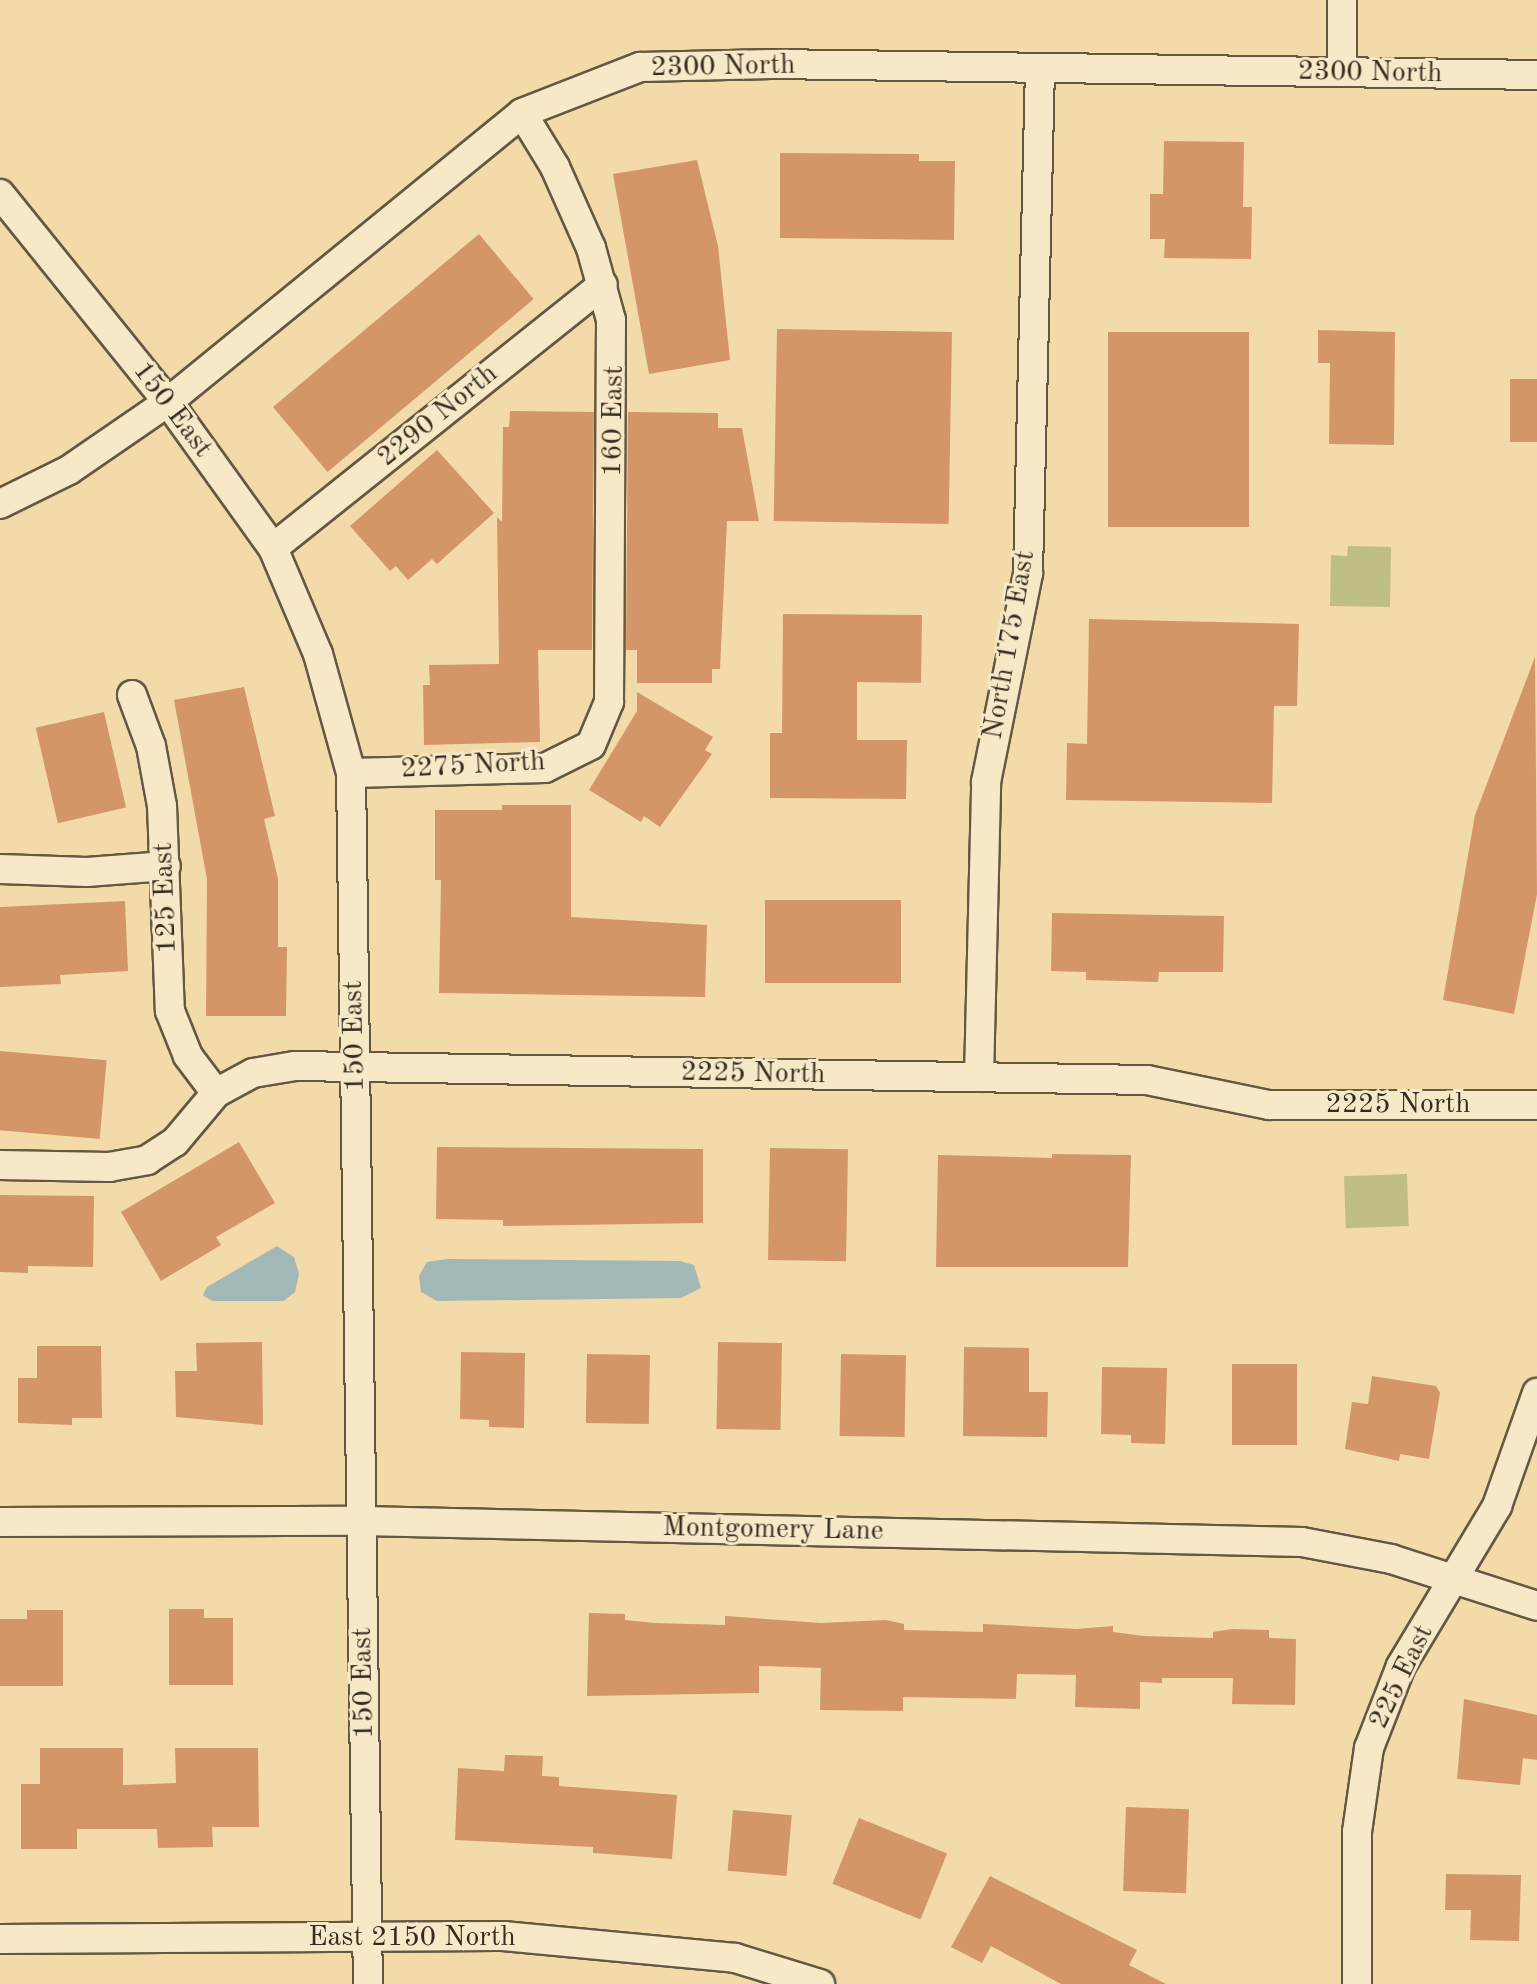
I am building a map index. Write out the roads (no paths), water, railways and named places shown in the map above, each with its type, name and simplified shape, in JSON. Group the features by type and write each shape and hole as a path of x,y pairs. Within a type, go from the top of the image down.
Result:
{"street":[{"path":"1342,0 1342,72"},
{"name":"2300 North","path":"0,504 69,470 168,402 522,113 640,67 1040,68 1537,75"},
{"name":"North 175 East","path":"979,1077 986,782 1028,573 1040,68"},
{"name":"160 East","path":"522,113 555,167 603,285 615,353 609,702 591,745"},
{"name":"150 East","path":"0,194 168,402 273,548 318,654 351,773 368,1984"},
{"name":"2290 North","path":"273,548 603,285"},
{"name":"125 East","path":"132,695 154,761 166,866 170,1011 188,1056 216,1093"},
{"name":"2275 North","path":"351,773 545,768 591,745"},
{"path":"0,869 87,872 166,866"},
{"name":"2225 North","path":"0,1165 109,1167 147,1160 175,1142 216,1093 253,1073 295,1066 1147,1080 1269,1105 1537,1105"},
{"name":"225 East","path":"1357,1984 1357,1832 1369,1748 1401,1666 1497,1506 1537,1393"},
{"name":"Montgomery Lane","path":"0,1522 362,1521 1302,1542 1391,1559 1452,1582 1537,1606"},
{"name":"East 2150 North","path":"0,1939 503,1936 735,1958 820,1984"}],"water":[{"path":"277,1246 294,1257 299,1274 295,1292 284,1301 212,1301 203,1295 207,1287"},
{"path":"447,1259 680,1261 694,1265 701,1288 681,1298 437,1301 421,1292 419,1276 427,1262"}]}
